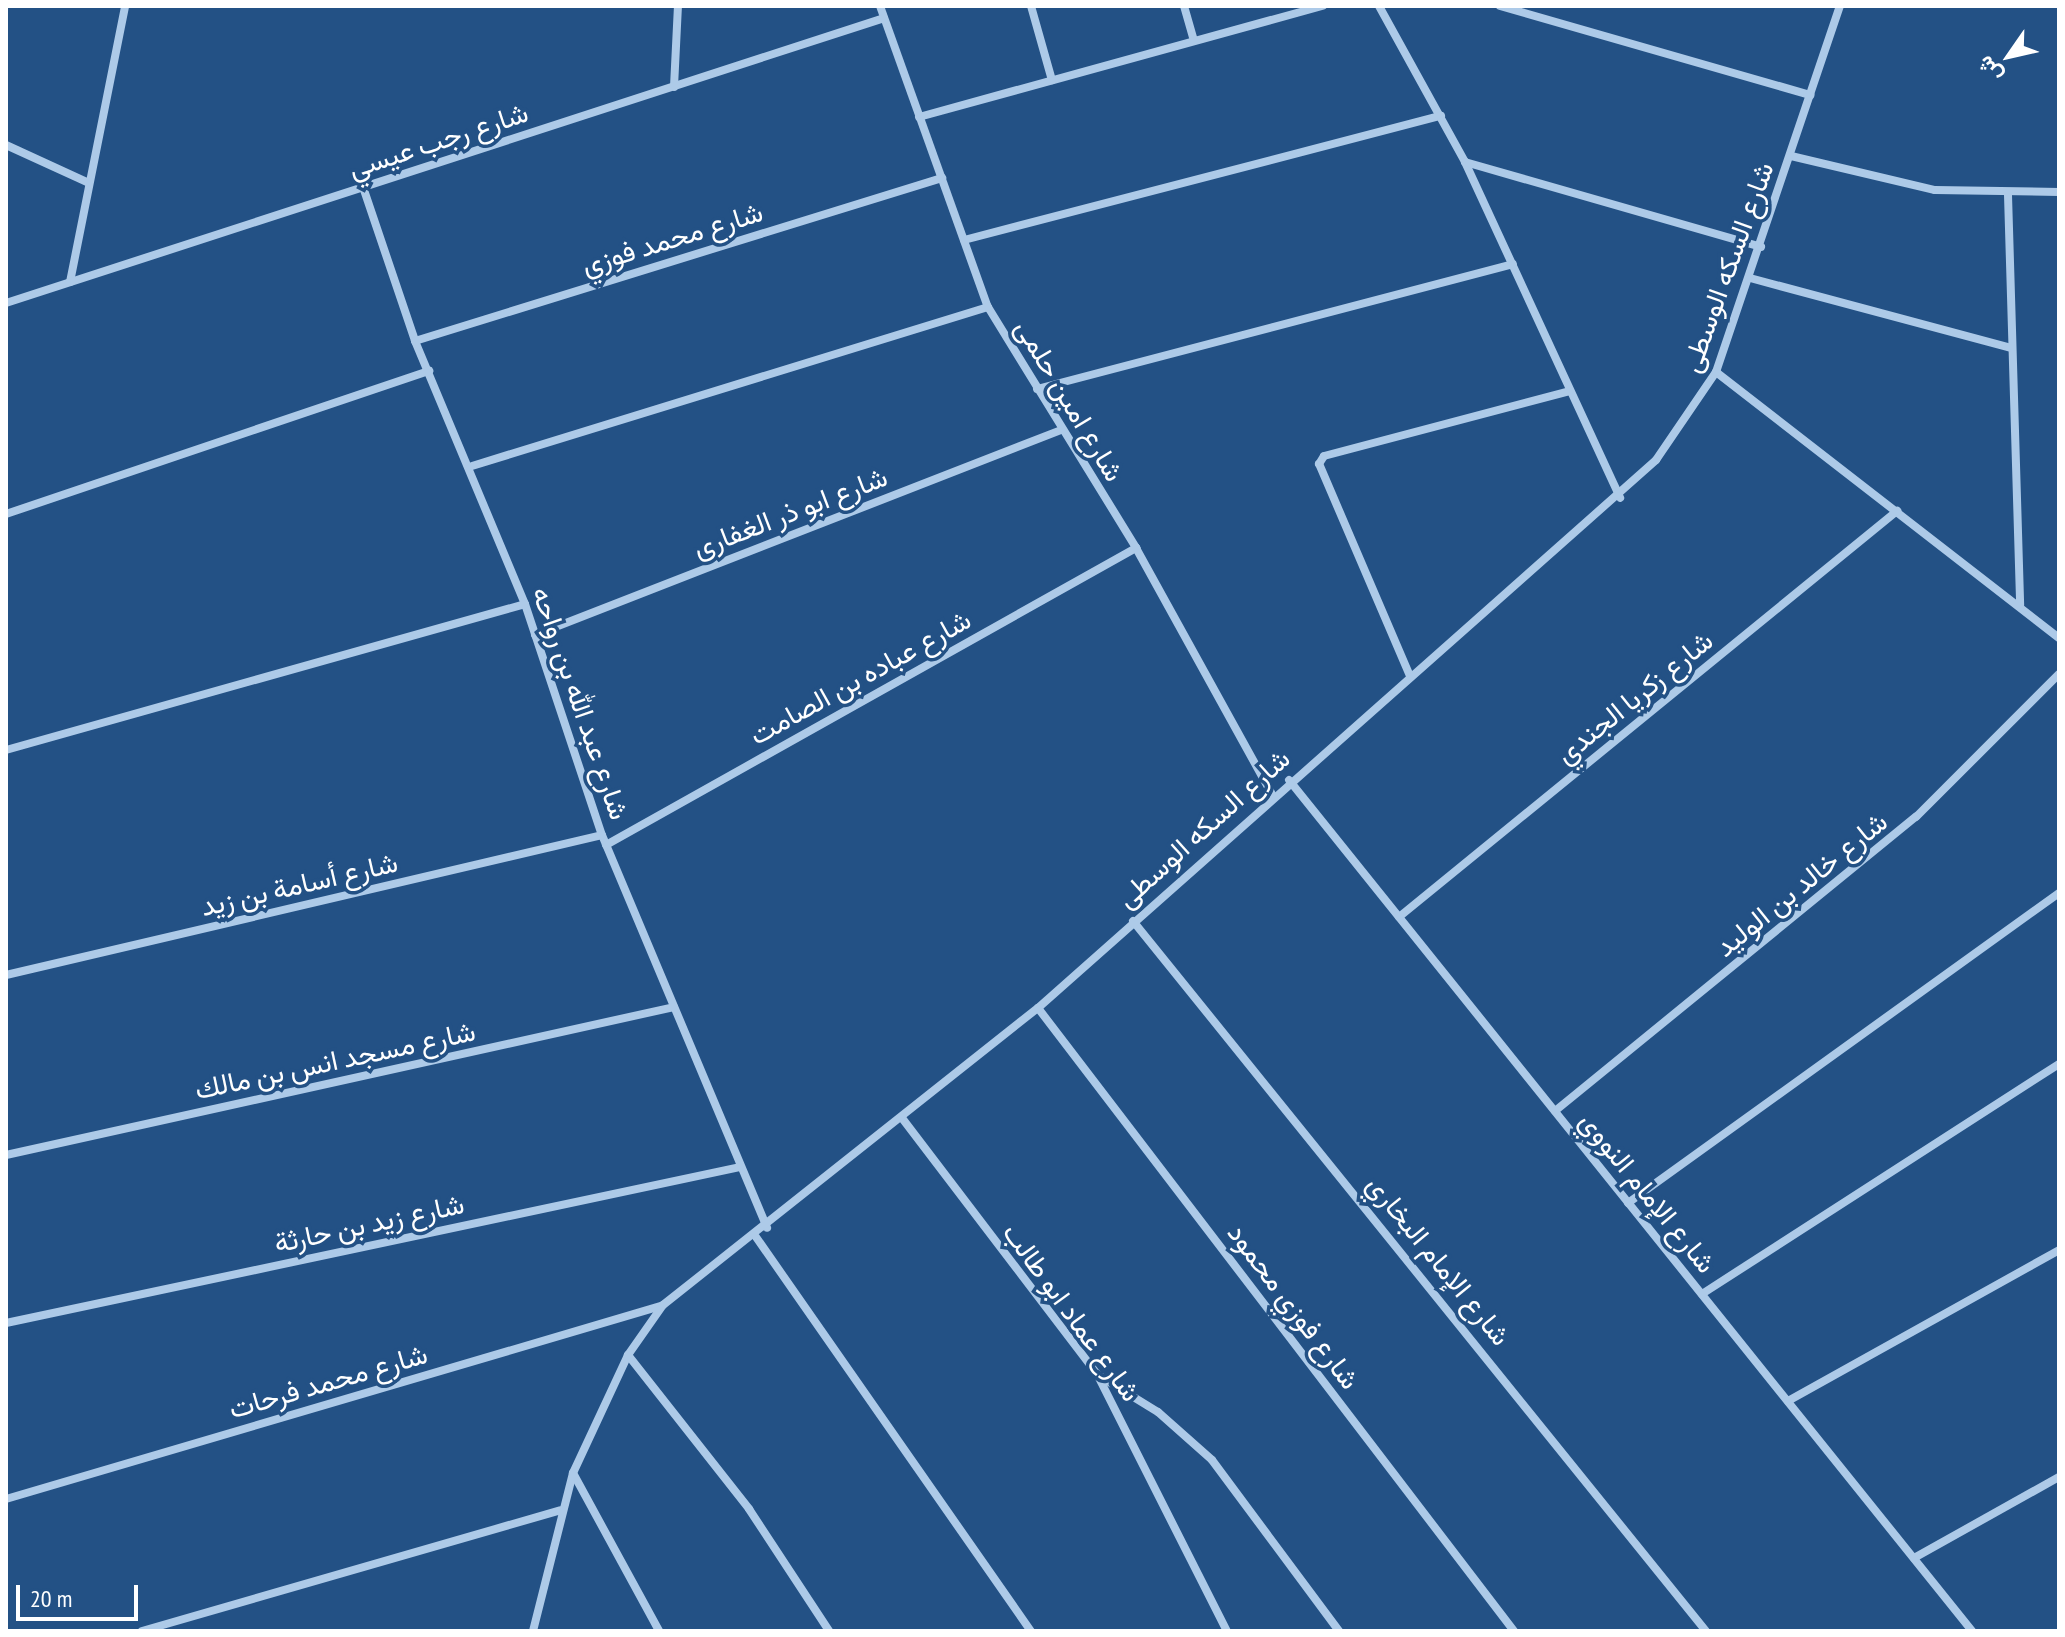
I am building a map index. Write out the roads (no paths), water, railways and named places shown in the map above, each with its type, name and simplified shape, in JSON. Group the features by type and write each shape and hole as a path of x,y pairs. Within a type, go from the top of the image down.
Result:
{"street":[{"path":"70,282 125,6"},
{"path":"674,87 678,6"},
{"name":"شارع امين حلمى","path":"880,6 988,307 1136,548 1272,794"},
{"path":"1031,6 1052,80"},
{"path":"1184,6 1194,41"},
{"path":"919,117 1323,6"},
{"path":"1379,6 1465,162 1620,498"},
{"path":"1500,6 1811,95"},
{"name":"شارع السكه الوسطى","path":"533,1631 560,1510 573,1473 628,1355 663,1305 756,1237 1038,1008 1272,794 1620,498 1680,429 1716,372 1761,247 1840,6"},
{"name":"شارع رجب عيسي","path":"6,303 884,18"},
{"path":"964,240 1441,116"},
{"path":"6,145 89,183"},
{"path":"1791,156 1920,187 2008,195 2059,192"},
{"path":"1465,162 1761,247"},
{"name":"شارع محمد فوزي","path":"415,341 942,178"},
{"name":"شارع عبد الله بن رواحه","path":"363,187 415,341 472,466 525,604 604,840 767,1228"},
{"path":"2008,195 2020,605"},
{"path":"1037,389 1513,264"},
{"path":"1750,278 2012,348"},
{"path":"472,466 988,307"},
{"path":"6,514 429,371"},
{"path":"1716,372 2059,638"},
{"path":"1410,676 1319,464 1324,456 1570,391"},
{"name":"شارع ابو ذر الغفارى","path":"535,635 1061,430"},
{"name":"شارع زكريا الجندي","path":"1399,917 1897,511"},
{"name":"شارع عباده بن الصامت","path":"604,840 1136,548"},
{"path":"6,750 525,604"},
{"name":"شارع خالد بن الوليد","path":"1555,1111 1916,817 2059,674"},
{"name":"شارع الإمام النووي","path":"1289,780 1972,1631"},
{"name":"شارع أسامة بن زيد","path":"6,975 604,840"},
{"path":"1628,1203 2059,893"},
{"name":"شارع الإمام البخاري","path":"1133,921 1706,1631"},
{"name":"شارع مسجد انس بن مالك","path":"6,1155 674,1007"},
{"name":"شارع فوزي محمود","path":"1038,1008 1514,1631"},
{"path":"1702,1294 2059,1064"},
{"name":"شارع عماد ابو طالب","path":"902,1118 1097,1374 1227,1631"},
{"name":"شارع زيد بن حارثة","path":"6,1323 740,1167"},
{"path":"756,1237 1031,1631"},
{"path":"1788,1401 2059,1250"},
{"name":"شارع محمد فرحات","path":"6,1499 663,1305"},
{"path":"628,1355 749,1509 829,1631"},
{"path":"1097,1374 1158,1412 1212,1460 1339,1631"},
{"path":"573,1473 659,1631"},
{"path":"1914,1558 2059,1477"},
{"path":"142,1631 560,1510"}]}
